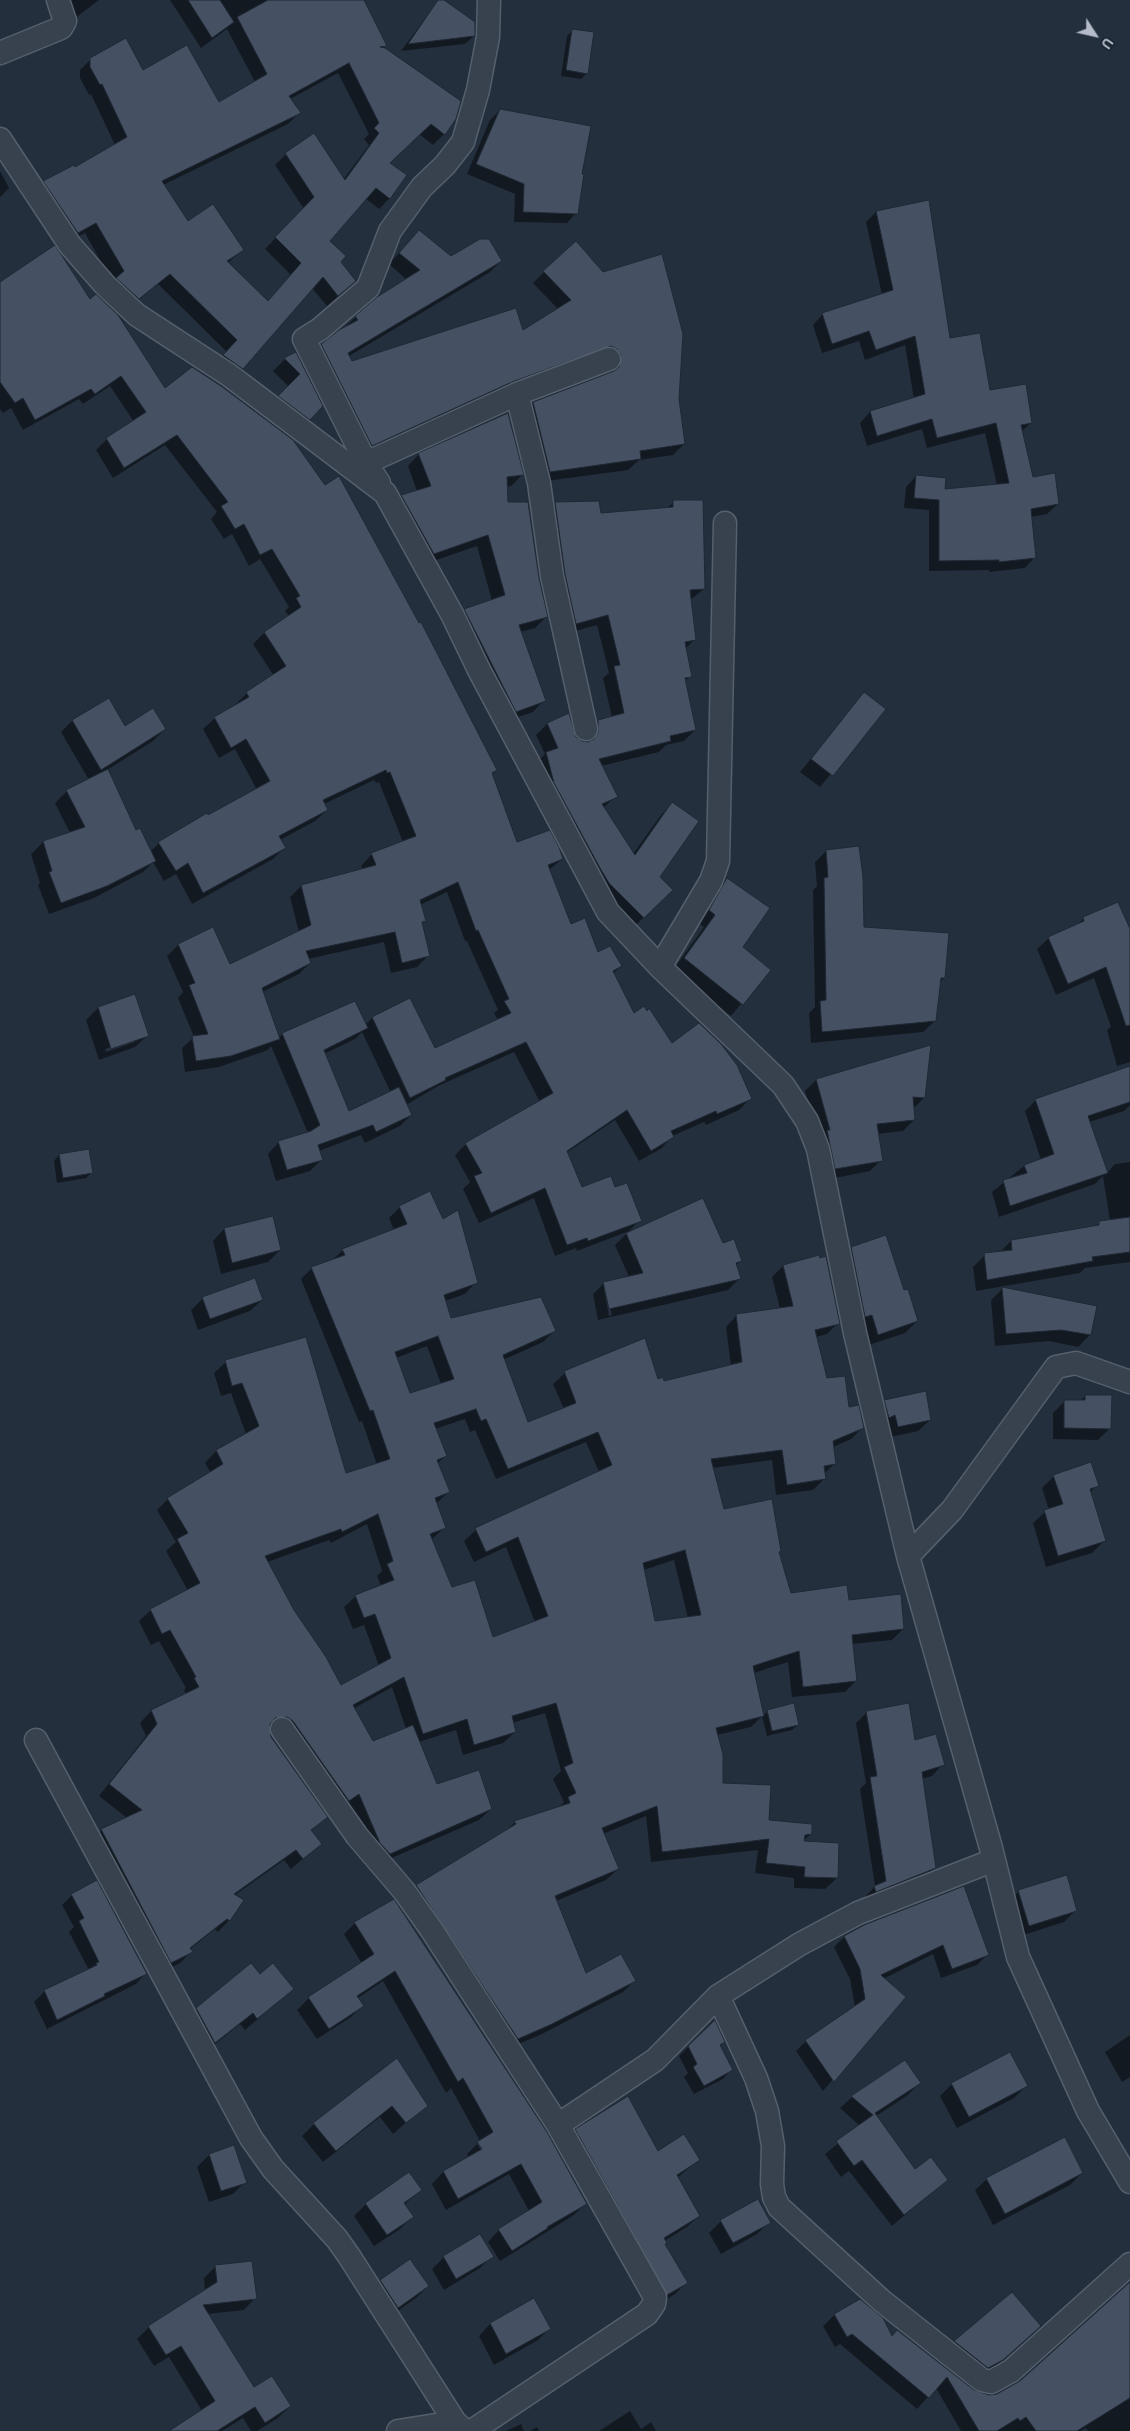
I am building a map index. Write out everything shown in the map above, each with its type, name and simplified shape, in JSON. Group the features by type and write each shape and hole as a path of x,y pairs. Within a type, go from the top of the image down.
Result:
{"street":[{"path":"0,53 61,28 65,22 58,0"},
{"path":"489,0 488,37 478,90 463,142 445,165 422,187 390,231 368,288 320,329 304,339 366,463 385,493 454,616 479,670 608,912 660,967 783,1085 807,1121 818,1149 855,1333 908,1556 994,1860 1018,1957 1088,2111 1130,2182"},
{"path":"0,139 70,244 105,285 137,315 228,375 385,493"},
{"path":"366,463 517,394 609,359"},
{"path":"517,394 539,483 552,576 586,729"},
{"path":"660,967 711,881 718,861 725,523"},
{"path":"908,1556 952,1510 1056,1367 1076,1363 1130,1382"},
{"path":"282,1729 357,1836 404,1891 431,1929 558,2126 652,2292 654,2304 647,2314 472,2431 462,2428 398,2431"},
{"path":"36,1740 251,2138 273,2169 337,2239 462,2428"},
{"path":"558,2126 655,2060 718,1996 800,1944 858,1913 994,1860"},
{"path":"718,1996 756,2078 768,2111 773,2146 772,2184 774,2197 779,2207 882,2301 982,2380 991,2382 1011,2371 1130,2264"}],"building":[{"path":"188,0 220,0 234,22 212,38"},
{"path":"268,0 364,0 387,46 380,47 385,48 461,101 456,119 445,135 431,124 390,163 407,175 390,199 376,188 330,241 346,256 341,262 356,281 338,296 323,277 243,369 223,355 237,340 170,274 139,299 116,278 124,271 96,223 78,233 43,181 74,165 75,167 127,137 102,84 100,85 90,67 90,58 126,38 143,70 187,45 219,102 267,74 237,17","holes":["349,63 379,123 374,128 379,133 345,180 314,133 285,153 314,197 275,237 301,263 268,301 227,261 244,250 213,204 188,221 162,181 301,113 289,96"]},
{"path":"438,0 444,0 475,22 475,36 408,44"},
{"path":"572,29 594,32 588,74 566,70"},
{"path":"500,109 591,126 582,174 584,174 578,214 523,212 524,184 476,164"},
{"path":"929,200 950,338 980,333 990,390 1026,384 1032,423 1021,425 1033,477 1055,473 1059,504 1031,509 1036,558 999,562 999,560 939,561 939,500 914,498 916,475 946,478 945,489 1009,483 996,423 937,438 932,419 877,436 870,411 925,394 915,336 876,350 869,331 832,344 822,313 893,290 876,211"},
{"path":"419,230 451,256 480,239 489,239 502,261 348,353 352,361 516,308 523,330 571,300 543,271 576,241 603,272 662,254 683,334 679,399 685,444 640,451 641,459 550,472 533,402 614,371 619,367 621,355 617,349 611,346 512,382 372,446 321,344 339,330 358,320 355,316 377,297 420,270 399,253"},
{"path":"55,245 90,299 96,294 118,315 165,388 192,367 221,386 293,440 325,485 339,476 419,623 421,622 497,770 492,773 517,842 550,830 559,847 563,859 548,865 571,924 585,918 598,952 610,946 622,966 613,971 634,1013 644,1006 647,1011 649,1008 672,1043 699,1023 721,1044 737,1065 752,1099 717,1114 716,1111 671,1131 674,1137 651,1151 627,1110 567,1151 582,1187 611,1176 615,1187 627,1183 642,1221 588,1241 587,1238 567,1245 545,1188 491,1213 474,1176 482,1173 465,1143 553,1093 526,1042 445,1078 446,1080 410,1098 372,1017 410,998 435,1048 511,1013 504,1001 509,999 478,930 476,931 458,882 420,900 426,921 422,922 430,956 402,963 395,932 306,951 311,963 262,988 280,1039 231,1056 196,1061 192,1036 208,1034 189,985 195,983 178,944 213,927 230,964 311,925 301,885 376,865 371,853 416,836 390,772 387,773 386,770 323,800 328,810 279,836 286,848 203,893 188,863 176,871 158,842 207,813 208,815 270,781 246,739 231,748 214,717 249,697 246,692 286,666 264,632 301,607 296,598 300,596 272,549 260,555 244,524 235,529 221,506 228,502 177,435 124,468 106,438 146,412 121,376 95,394 91,389 35,420 23,398 15,403 0,382 0,282"},
{"path":"296,352 323,406 310,420 278,396 300,374 284,358"},
{"path":"508,413 524,475 507,477 508,502 528,502 539,578 548,617 519,625 546,701 516,712 464,609 505,595 488,535 434,554 401,495 431,486 418,453"},
{"path":"673,500 703,500 705,589 690,590 696,640 685,642 692,677 685,678 696,730 670,736 671,741 599,759 618,797 602,804 635,855 672,802 699,821 660,877 673,890 644,918 609,883 600,868 554,783 546,752 558,748 547,723 569,713 576,737 588,742 594,739 598,733 598,720 624,713 614,666 620,665 608,615 576,624 565,574 555,502 599,501 601,513 673,507"},
{"path":"864,692 886,709 833,776 811,759"},
{"path":"109,698 125,726 153,708 166,729 101,770 72,720"},
{"path":"108,769 136,830 140,828 156,861 107,886 61,903 49,872 52,871 43,841 85,827 66,790"},
{"path":"859,846 863,877 864,927 949,933 945,978 941,978 936,1021 822,1032 820,1001 826,1000 824,878 828,877 826,850"},
{"path":"727,878 770,908 743,947 771,970 743,1005 684,958 715,915 709,910"},
{"path":"1118,902 1130,929 1130,1025 1126,1026 1106,967 1068,984 1048,937 1084,921 1083,917"},
{"path":"135,994 149,1036 111,1049 98,1007"},
{"path":"355,1001 368,1028 324,1050 349,1111 399,1087 412,1115 376,1132 373,1125 318,1145 323,1160 287,1170 278,1141 311,1131 320,1125 282,1033"},
{"path":"931,1045 925,1098 913,1097 915,1120 877,1124 883,1161 835,1169 827,1130 830,1130 816,1079"},
{"path":"1130,1066 1130,1102 1088,1116 1108,1173 1010,1206 1003,1180 1027,1173 1024,1165 1054,1154 1035,1099"},
{"path":"89,1149 93,1173 63,1178 59,1154"},
{"path":"430,1191 443,1219 458,1210 478,1283 444,1295 451,1318 541,1297 556,1331 503,1355 528,1422 576,1403 564,1371 645,1338 658,1379 663,1377 664,1381 742,1362 736,1314 793,1306 783,1265 819,1255 820,1258 826,1256 840,1324 815,1330 827,1378 845,1376 849,1407 859,1405 864,1428 833,1441 836,1464 824,1466 826,1479 787,1485 782,1450 711,1459 724,1509 772,1499 781,1551 779,1552 791,1593 847,1585 849,1600 901,1594 904,1629 852,1635 857,1681 803,1687 799,1651 753,1666 764,1716 716,1728 723,1754 723,1783 771,1785 769,1820 812,1824 812,1834 805,1835 804,1841 839,1843 838,1878 804,1877 805,1867 766,1863 769,1839 662,1852 657,1806 602,1828 619,1869 555,1896 586,1973 621,1954 636,1981 552,2024 518,2039 416,1885 516,1824 514,1821 570,1803 568,1797 576,1793 564,1767 573,1763 556,1703 512,1716 516,1732 474,1745 467,1719 423,1734 404,1677 353,1705 373,1741 413,1725 437,1784 479,1770 492,1809 390,1854 380,1843 359,1794 349,1801 293,1721 287,1717 275,1718 270,1724 271,1737 328,1817 311,1830 322,1844 303,1859 296,1850 234,1894 244,1900 230,1921 227,1919 190,1948 193,1952 171,1963 101,1829 142,1810 109,1784 157,1724 151,1710 199,1687 194,1678 196,1677 170,1630 162,1634 150,1609 200,1583 177,1539 188,1533 167,1498 223,1464 216,1450 259,1426 242,1383 232,1386 225,1360 306,1337 346,1473 390,1459 373,1410 370,1411 311,1267 345,1255 342,1249 407,1224 399,1206","holes":["438,1336 454,1379 410,1393 395,1352","476,1409 481,1421 486,1419 508,1469 598,1432 612,1465 475,1528 486,1552 518,1537 548,1616 493,1637 475,1580 452,1587 430,1534 446,1528 435,1498 450,1492 437,1460 447,1456 434,1423","378,1514 393,1561 387,1564 394,1580 355,1595 364,1618 375,1614 391,1658 341,1685 326,1657 294,1610 265,1556 341,1529 342,1532","685,1550 701,1615 655,1621 643,1563"]},
{"path":"703,1198 723,1243 734,1239 742,1261 736,1263 741,1279 609,1309 603,1282 643,1273 626,1233"},
{"path":"273,1216 281,1250 232,1263 224,1228"},
{"path":"1130,1217 1130,1252 1092,1257 1093,1261 987,1280 984,1253 1012,1250 1011,1240 1099,1225 1099,1221"},
{"path":"886,1235 904,1290 908,1289 918,1321 878,1335 872,1315 865,1317 851,1247"},
{"path":"255,1278 263,1300 210,1319 202,1297"},
{"path":"1002,1287 1097,1306 1091,1335 1061,1330 1006,1334"},
{"path":"926,1391 931,1420 898,1427 895,1415 889,1418 884,1400"},
{"path":"1085,1395 1112,1395 1111,1429 1064,1428 1064,1400 1085,1400"},
{"path":"1091,1462 1099,1486 1090,1489 1106,1541 1058,1556 1044,1510 1063,1504 1053,1475"},
{"path":"794,1703 799,1725 772,1731 767,1710"},
{"path":"909,1703 915,1740 936,1734 945,1765 922,1772 936,1868 876,1892 874,1886 886,1881 870,1777 877,1776 866,1711"},
{"path":"1067,1875 1077,1911 1029,1926 1018,1890"},
{"path":"97,1880 147,1974 104,1994 105,1996 57,2020 44,1990 97,1965 96,1963 99,1962 79,1921 84,1918 71,1894"},
{"path":"964,1886 989,1955 952,1969 943,1945 881,1975 906,1997 834,2082 805,2040 865,1999 860,1969 844,1936 864,1925"},
{"path":"394,1899 547,2132 587,2204 547,2227 512,2251 498,2229 542,2202 521,2164 458,2199 443,2171 482,2149 477,2142 493,2132 463,2078 458,2082 395,1971 357,1996 364,2006 329,2029 308,1997 374,1954 354,1922"},
{"path":"251,1963 260,1974 273,1963 294,1989 257,2019 253,2013 215,2043 196,2008"},
{"path":"715,2020 725,2042 720,2045 733,2070 704,2086 693,2067 697,2064 688,2046"},
{"path":"1010,2052 1028,2086 969,2117 951,2083"},
{"path":"397,2058 428,2106 406,2123 392,2106 336,2151 313,2123"},
{"path":"905,2060 921,2083 875,2113 915,2169 931,2157 948,2180 904,2215 862,2160 854,2166 836,2141 873,2115 851,2096"},
{"path":"628,2096 658,2151 684,2134 700,2160 677,2175 700,2216 664,2238 667,2243 665,2244 688,2283 667,2295 575,2129"},
{"path":"1065,2137 1083,2173 1005,2214 986,2178"},
{"path":"234,2145 247,2183 221,2191 209,2154"},
{"path":"409,2172 422,2190 404,2203 414,2217 387,2235 365,2203"},
{"path":"758,2199 771,2223 733,2243 720,2220"},
{"path":"480,2234 494,2257 456,2279 443,2256"},
{"path":"410,2259 429,2286 398,2308 380,2280"},
{"path":"252,2261 257,2299 203,2305 254,2387 272,2376 291,2406 265,2423 255,2407 217,2431 169,2431 215,2401 181,2346 166,2355 148,2326 217,2282 215,2265"},
{"path":"1130,2282 1130,2398 1077,2431 1036,2431 1026,2417 1020,2421 1018,2418 997,2431 979,2431 947,2377 929,2398 852,2334 847,2337 834,2314 860,2299 883,2318 892,2336 897,2330 974,2390 989,2395 997,2394 1020,2381"},
{"path":"1012,2292 1041,2326 1003,2360 988,2368 954,2341"},
{"path":"534,2298 551,2329 506,2354 490,2323"}]}
